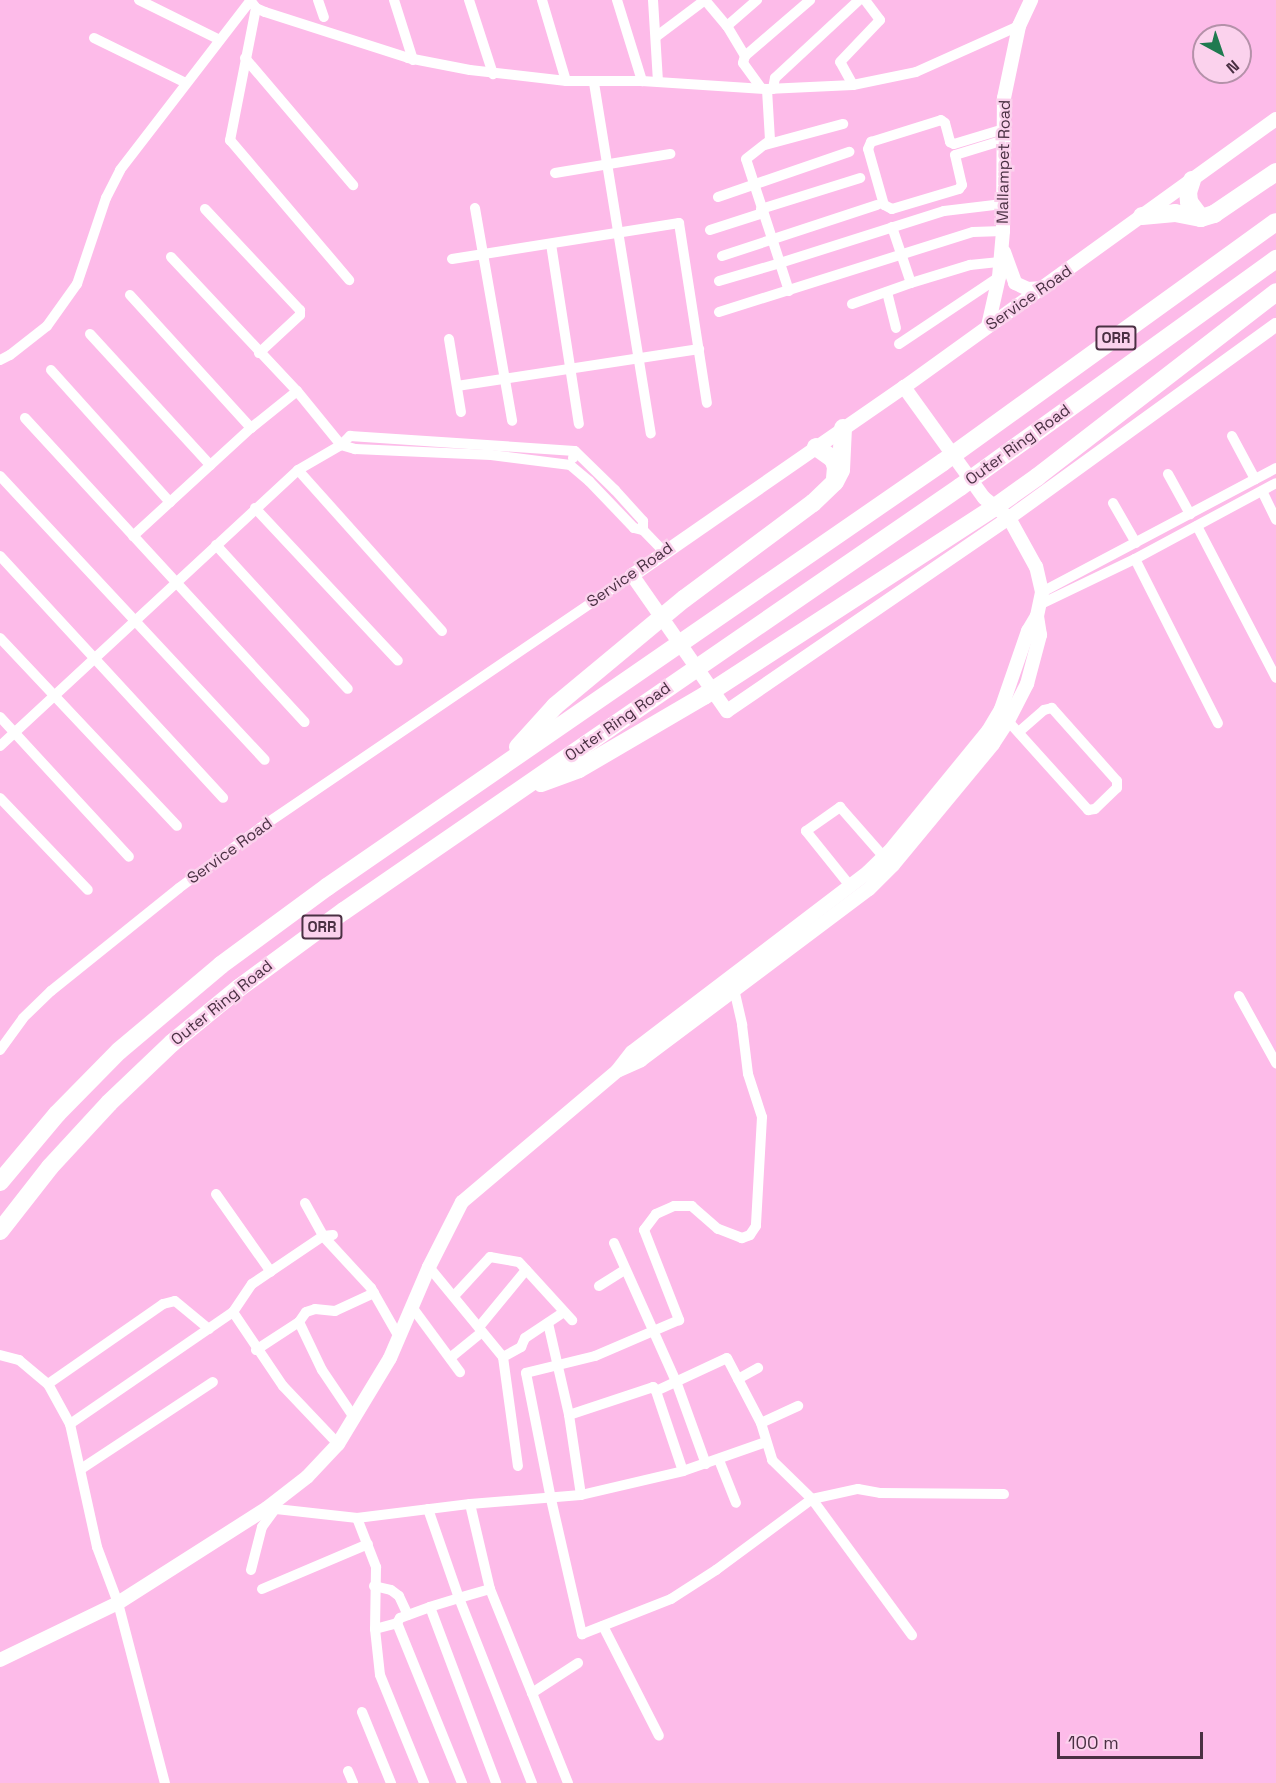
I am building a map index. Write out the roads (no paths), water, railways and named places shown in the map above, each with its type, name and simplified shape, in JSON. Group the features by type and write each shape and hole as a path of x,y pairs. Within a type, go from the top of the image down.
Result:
{"highway":[{"path":"1142,216 1175,213 1201,218 1214,214 1276,172"},
{"path":"1192,180 1188,192 1189,202 1201,218"},
{"name":"Outer Ring Road","path":"0,1182 88,1082 186,993 300,906 949,458 1276,222"},
{"name":"Outer Ring Road","path":"0,1231 79,1134 172,1043 274,962 966,482 1276,259"},
{"path":"517,792 579,769 706,694 1002,512 1046,470 1276,292"},
{"path":"499,769 555,706 672,609 813,503 835,482 841,470 843,428"},
{"path":"816,447 832,459 836,467 835,482"}],"main road":[{"name":"Mallampet Road","path":"988,326 999,277 1002,238 1004,98 1019,26 1031,0"},
{"name":"Service Road","path":"632,575 663,551 904,387 1044,288 1276,119"},
{"path":"1002,238 1015,283 1028,289 1044,288"},
{"path":"632,575 727,711 1002,512 1276,325"},
{"path":"617,1071 641,1060 869,889 925,829 993,744 1010,718 1027,684 1040,635 1040,604 1036,567 1002,512 984,498 904,387"},
{"path":"0,1660 118,1603 271,1508 307,1477 339,1444 390,1358 429,1267 462,1202 617,1071 632,1052 851,887 884,857 963,763 997,717 1040,604"}],"street":[{"path":"139,0 220,39"},
{"path":"318,0 324,17"},
{"path":"394,0 413,60"},
{"path":"469,0 493,74"},
{"path":"542,0 567,81"},
{"path":"617,0 642,81"},
{"path":"653,0 657,36 658,82"},
{"path":"657,36 705,0 727,26 745,56"},
{"path":"727,26 757,0"},
{"path":"789,291 746,159 770,140 767,89 743,63 745,56 810,0"},
{"path":"767,89 775,78 859,0"},
{"path":"853,85 840,62 880,20 864,0"},
{"path":"0,360 10,355 47,326 77,284 106,198 120,170 220,39 252,2"},
{"path":"252,2 413,60 493,74 594,83 642,81 767,89 853,85 916,72 1019,26"},
{"path":"252,2 245,58 230,140 349,280"},
{"path":"94,38 186,83"},
{"path":"245,58 353,184"},
{"path":"594,83 651,433"},
{"path":"941,120 945,123 950,142 954,144 1004,134 956,155 962,185 959,189 892,209 884,205 868,149 870,142 941,120"},
{"path":"762,146 843,124"},
{"path":"718,197 849,152"},
{"path":"555,173 670,154"},
{"path":"710,230 860,178"},
{"path":"718,280 780,263 944,211 1003,204"},
{"path":"722,256 877,205"},
{"path":"475,208 512,421"},
{"path":"205,209 300,310 300,315 258,353"},
{"path":"452,260 679,223 707,403"},
{"path":"892,227 911,283"},
{"path":"719,312 973,232 1002,238"},
{"path":"551,244 579,424"},
{"path":"171,257 258,353 297,391 341,445 354,449 491,455 570,465 589,480 634,528 643,530 663,551"},
{"path":"852,304 970,265 1000,262"},
{"path":"899,344 999,277"},
{"path":"887,292 896,328"},
{"path":"130,296 251,428"},
{"path":"90,334 210,465"},
{"path":"449,339 461,412"},
{"path":"457,386 699,349"},
{"path":"51,370 170,502"},
{"path":"133,536 251,428 297,391"},
{"path":"25,418 305,722"},
{"path":"1232,435 1255,479"},
{"path":"0,746 255,508 298,470 341,445 350,436 575,451 643,521 643,530"},
{"path":"422,439 422,453"},
{"path":"570,465 575,451"},
{"path":"1040,604 1137,543 1276,468"},
{"path":"298,470 442,631"},
{"path":"1168,474 1190,514"},
{"path":"0,476 265,760"},
{"path":"1040,604 1135,559 1276,483"},
{"path":"1262,491 1276,520"},
{"path":"1113,503 1137,543"},
{"path":"255,508 398,661"},
{"path":"1197,526 1276,678"},
{"path":"216,545 348,689"},
{"path":"0,556 223,798"},
{"path":"1135,559 1218,723"},
{"name":"Service Road","path":"0,1050 24,1018 51,991 179,888 260,828 632,575"},
{"path":"0,638 177,826"},
{"path":"1010,718 1019,732 1088,810 1095,809 1116,791 1116,781 1055,710 1047,708 1019,732"},
{"path":"0,717 129,857"},
{"path":"1010,718 1031,721"},
{"path":"0,798 88,890"},
{"path":"851,887 806,831 840,807 884,857"},
{"path":"734,989 742,1025 748,1074 762,1117 756,1226 750,1234 742,1238 718,1229 692,1206 674,1206 656,1214 647,1222 644,1230 679,1320 595,1356 526,1373 550,1499 582,1634 671,1599 812,1499 858,1489 880,1493 1004,1494"},
{"path":"1239,996 1276,1062"},
{"path":"216,1194 271,1272"},
{"path":"305,1203 374,1293 399,1337"},
{"path":"70,1424 233,1312 252,1284 328,1235"},
{"path":"614,1243 677,1384 706,1464"},
{"path":"454,1296 490,1257 519,1262 568,1316 548,1323 525,1338 520,1347 502,1357"},
{"path":"429,1267 502,1357 518,1466"},
{"path":"450,1358 481,1330 526,1270"},
{"path":"599,1286 625,1270"},
{"path":"256,1350 299,1322 306,1312 315,1309 335,1311 374,1293"},
{"path":"48,1384 163,1304 175,1301 208,1329"},
{"path":"412,1307 460,1372"},
{"path":"233,1312 256,1350 283,1386 339,1444"},
{"path":"299,1322 322,1370 355,1419"},
{"path":"548,1323 569,1415 581,1495"},
{"path":"0,1355 19,1360 48,1384 70,1424 98,1547 106,1576 118,1603 165,1783"},
{"path":"656,1391 677,1384 727,1358 761,1423 772,1460 812,1499 912,1635"},
{"path":"738,1379 758,1368"},
{"path":"81,1469 213,1382"},
{"path":"569,1415 653,1387 683,1471"},
{"path":"761,1423 798,1406"},
{"path":"251,1570 262,1527 271,1508 357,1518 470,1504 581,1495 683,1471 766,1442"},
{"path":"719,1460 736,1503"},
{"path":"470,1504 490,1589 568,1783"},
{"path":"428,1509 459,1598 532,1783"},
{"path":"357,1518 376,1567 375,1629 380,1675 424,1783"},
{"path":"262,1589 368,1544"},
{"path":"374,1586 391,1590 399,1596 406,1606 408,1615"},
{"path":"375,1629 397,1623 408,1615 430,1607 490,1589"},
{"path":"430,1607 496,1783"},
{"path":"397,1623 462,1783"},
{"path":"603,1626 658,1736"},
{"path":"532,1693 578,1663"},
{"path":"362,1712 391,1783"},
{"path":"348,1772 353,1783"}]}
